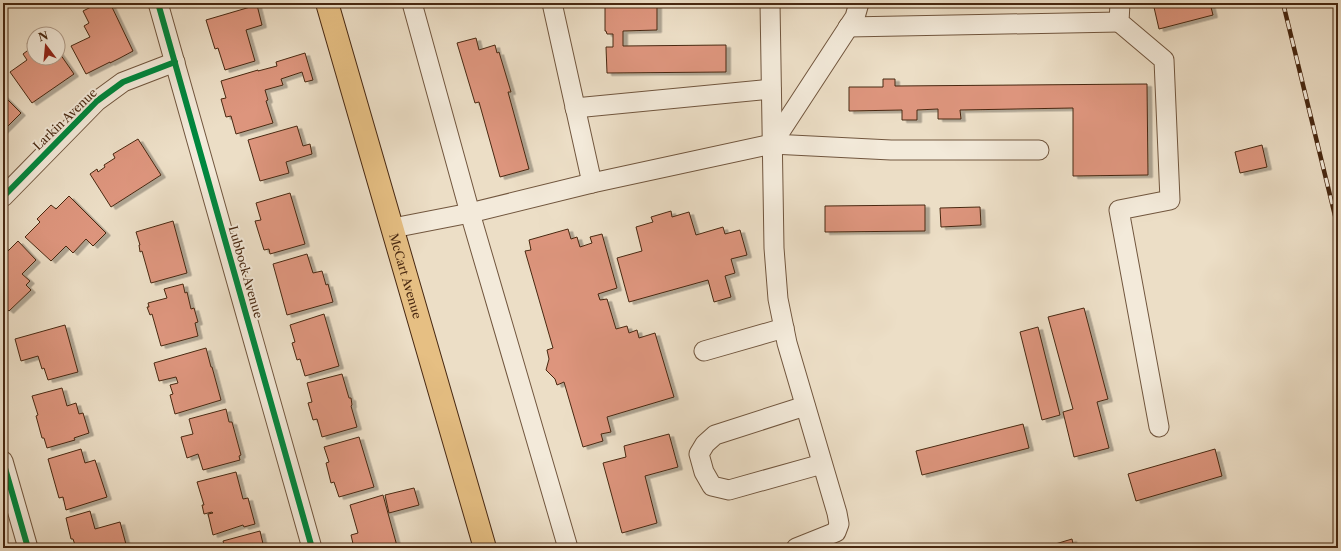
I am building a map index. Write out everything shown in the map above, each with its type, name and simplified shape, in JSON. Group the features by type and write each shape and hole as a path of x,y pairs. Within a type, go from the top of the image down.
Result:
{"main road":[{"name":"McCart Avenue","path":"326,3 393,228 485,548"}],"street":[{"name":"Lubbock Avenue","path":"158,3 312,548"},
{"path":"412,3 470,213 568,548"},
{"path":"552,3 592,183"},
{"path":"770,3 774,248 778,299 787,343 839,524 836,532 796,548"},
{"path":"772,144 855,17 859,3"},
{"path":"1119,22 1120,3"},
{"path":"848,27 1119,22 1164,60 1170,200 1119,210 1159,427"},
{"name":"Larkin Avenue","path":"3,197 97,101 123,82 175,62"},
{"path":"575,108 772,88"},
{"path":"393,228 470,213 592,183 772,144 891,150 1039,150"},
{"path":"704,351 784,328"},
{"path":"805,406 715,435 705,444 699,454 704,472 712,486 729,490 822,464"},
{"path":"3,461 28,548"}],"building":[{"path":"99,3 110,3 133,51 86,74 71,46 90,37 84,26 89,23 83,11"},
{"path":"605,3 657,3 657,30 623,31 623,46 726,45 726,72 607,73 606,47 613,47 613,34 607,34 605,31"},
{"path":"1153,3 1210,3 1213,15 1159,29"},
{"path":"257,5 262,25 246,30 255,61 225,70 218,48 215,49 206,20"},
{"path":"476,38 479,50 495,45 497,53 499,52 511,92 508,92 529,169 500,177 479,102 475,103 457,43"},
{"path":"26,52 26,58 23,54"},
{"path":"305,53 313,80 305,82 302,72 281,79 283,85 265,90 268,100 266,101 273,123 236,134 231,116 226,117 221,99 226,98 221,81 277,66 276,62"},
{"path":"26,61 26,66 66,66 66,62 74,74 32,103 10,72"},
{"path":"883,79 895,79 895,86 1147,84 1148,175 1073,176 1073,108 960,110 961,119 938,119 938,109 917,110 917,120 902,120 902,110 849,111 849,87 883,87"},
{"path":"3,95 21,113 3,131"},
{"path":"297,126 303,146 310,144 312,154 286,162 289,173 260,181 248,140"},
{"path":"138,139 161,175 111,207 90,174 97,169 98,172 105,167 104,165 115,158 113,154"},
{"path":"1262,145 1267,167 1240,173 1235,152"},
{"path":"290,193 305,244 270,254 269,249 264,250 255,221 261,220 256,203"},
{"path":"69,196 106,233 93,246 86,239 73,253 66,246 51,261 25,237 40,222 37,219 51,205 56,209"},
{"path":"925,205 925,231 825,232 825,206"},
{"path":"980,207 981,225 941,227 940,208"},
{"path":"671,211 672,217 689,212 696,235 723,227 725,234 740,230 747,255 731,259 735,273 725,276 731,297 714,302 708,280 629,302 617,258 642,251 636,227 653,222 651,217"},
{"path":"173,221 187,273 151,283 142,251 140,252 140,245 136,232"},
{"path":"568,229 571,239 577,237 580,247 592,243 590,237 602,234 617,288 598,294 600,300 607,299 616,329 627,326 629,333 637,330 639,338 655,333 674,397 607,417 611,432 601,434 603,441 583,447 564,382 557,385 555,379 546,370 549,359 547,350 553,348 525,251 531,250 529,240"},
{"path":"18,241 36,260 22,274 30,281 26,285 31,290 9,311 3,306 3,246 8,251"},
{"path":"307,254 313,273 322,271 326,285 328,284 333,302 287,315 273,264"},
{"path":"183,284 185,293 187,292 191,309 194,308 198,322 195,323 198,336 161,346 152,314 150,315 147,307 149,307 148,303 167,298 164,289"},
{"path":"1084,308 1108,399 1097,402 1109,448 1074,457 1063,412 1073,409 1048,317"},
{"path":"324,314 339,366 305,376 300,359 297,360 292,343 295,342 290,325"},
{"path":"65,325 78,372 48,380 44,368 42,369 38,356 21,361 15,339"},
{"path":"1038,327 1060,415 1042,420 1020,332"},
{"path":"206,348 221,400 175,414 170,395 173,394 170,385 178,383 176,377 159,381 154,363"},
{"path":"342,374 349,398 351,398 351,406 357,427 322,437 317,419 313,420 308,403 312,402 307,383"},
{"path":"62,388 67,406 76,403 79,414 83,413 89,433 74,438 75,440 47,448 44,438 42,438 36,416 38,415 32,396"},
{"path":"226,409 229,422 232,422 241,455 239,456 240,460 203,470 198,454 187,458 181,437 193,434 189,419"},
{"path":"1023,424 1029,448 922,475 916,451"},
{"path":"669,434 678,467 645,476 657,523 622,533 603,463 626,457 624,446"},
{"path":"359,437 374,487 339,497 334,482 331,483 326,463 329,462 324,447"},
{"path":"81,449 85,463 95,460 107,497 66,510 63,497 59,498 48,459"},
{"path":"1215,449 1222,476 1136,501 1128,474"},
{"path":"236,472 243,499 248,498 255,524 244,527 243,525 213,535 208,514 213,513 204,514 202,505 204,505 197,482"},
{"path":"414,488 419,505 389,513 385,495"},
{"path":"383,495 397,546 392,548 354,548 351,535 358,533 350,505"},
{"path":"90,511 95,529 120,522 127,548 76,548 73,539 71,539 66,518"},
{"path":"260,531 264,548 225,548 223,541"},
{"path":"1072,539 1074,548 1042,548"}],"railway":[{"path":"1283,3 1338,228"}],"cycle path":[{"path":"158,3 312,548"},
{"path":"3,197 97,101 123,82 175,62"},
{"path":"3,461 28,548"}]}
